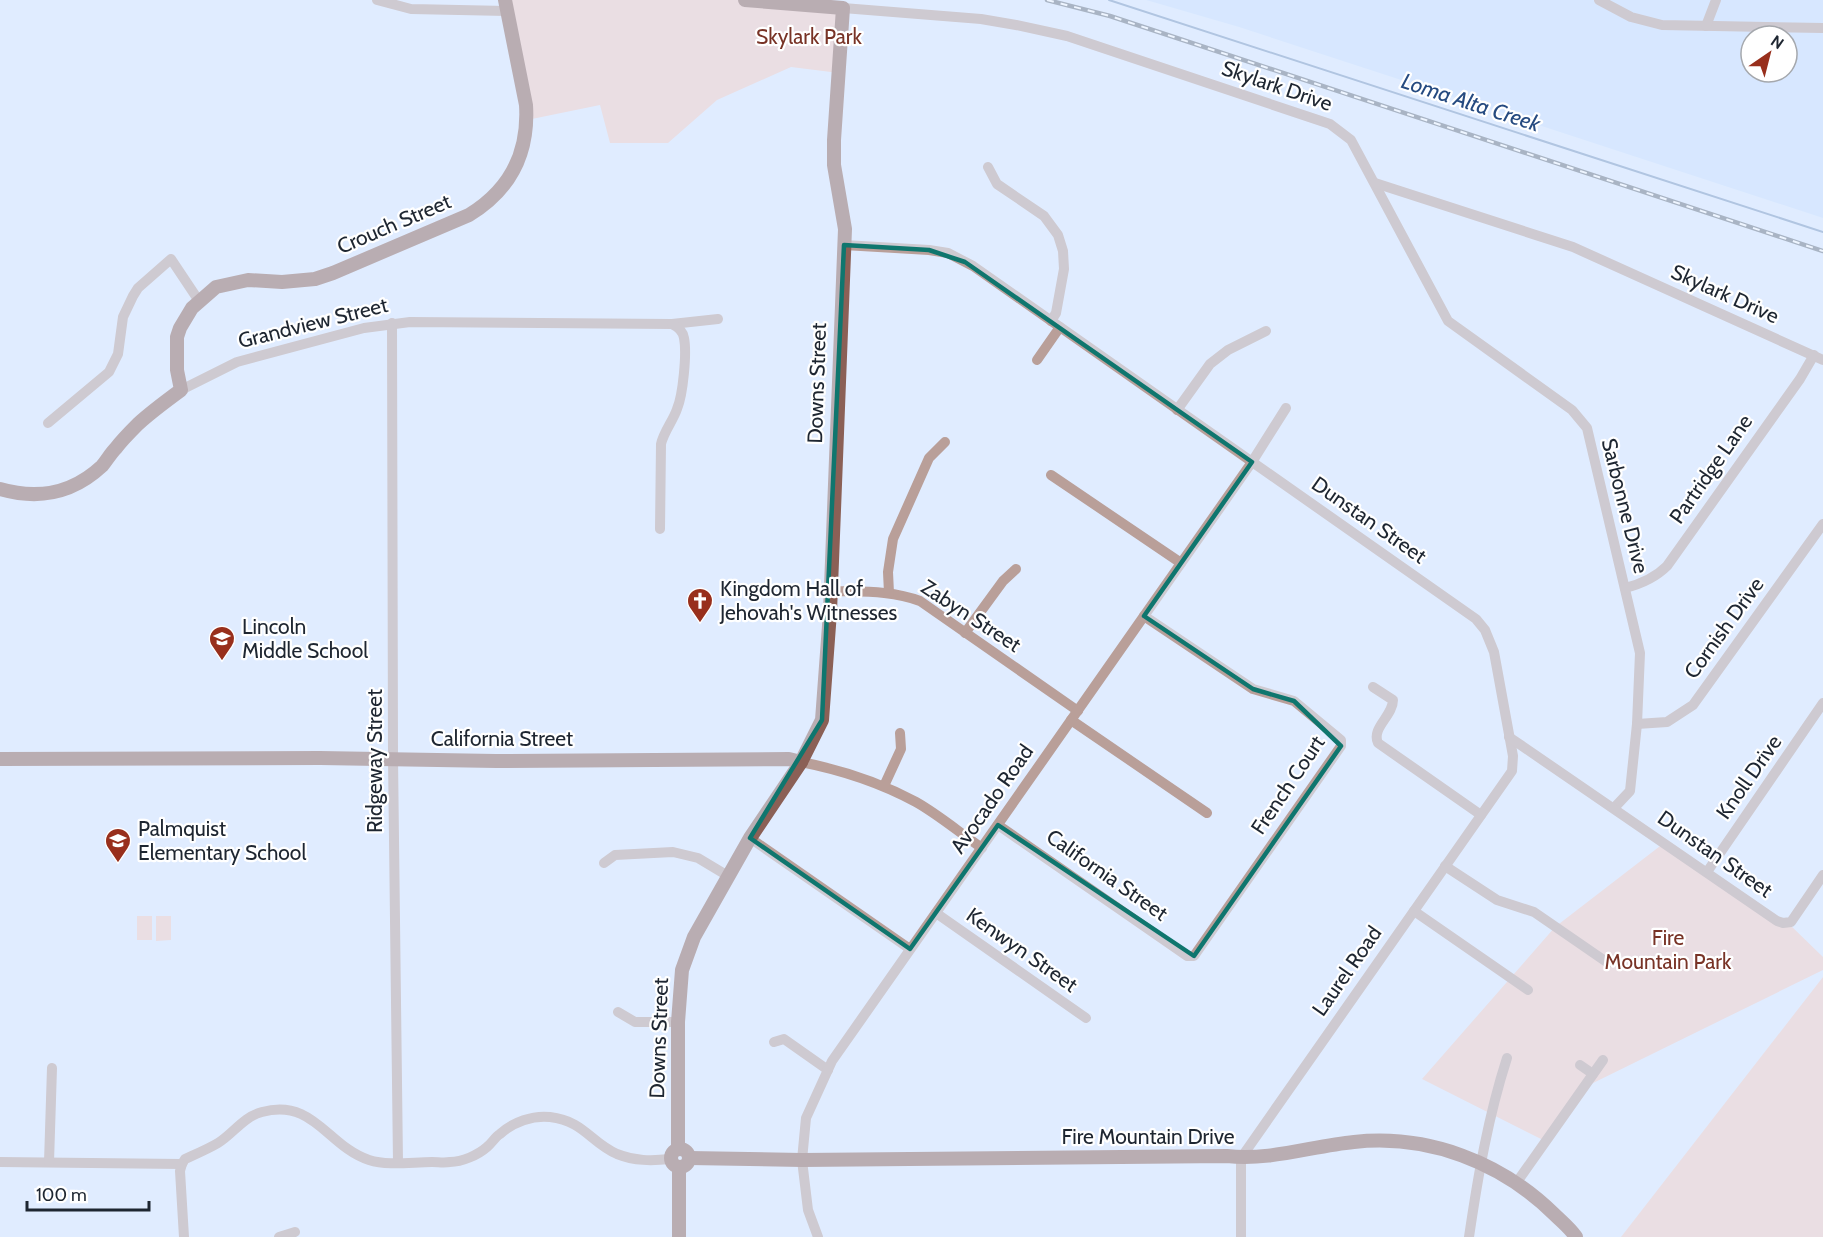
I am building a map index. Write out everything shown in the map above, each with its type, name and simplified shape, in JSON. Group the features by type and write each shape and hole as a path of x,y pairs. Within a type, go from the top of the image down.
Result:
{"main road":[{"path":"745,0 843,8"},
{"name":"Crouch Street","path":"181,390 177,370 177,337 192,308 216,287 248,280 282,282 315,279 333,273 469,215 501,190 522,153 527,120 506,5"},
{"name":"Downs Street","path":"679,1237 675,1158 678,1022 682,970 694,937 728,876 750,838 801,762 822,720 831,591 844,245 844,229 834,165 843,8"},
{"name":"Grandview Street","path":"0,489 18,494 46,494 62,491 88,477 103,465 116,447 140,423 181,390"},
{"name":"California Street","path":"0,759 393,758 496,761 789,759 801,762"},
{"name":"Fire Mountain Drive","path":"675,1158 687,1164 689,1158 802,1160 1241,1158 1304,1151 1354,1142 1384,1141 1434,1146 1480,1162 1517,1182 1536,1196 1576,1237"}],"street":[{"path":"377,0 411,9 506,5"},
{"path":"1599,0 1631,17 1662,26 1823,28"},
{"path":"1706,26 1716,0"},
{"name":"Skylark Drive","path":"843,8 981,19 1067,36 1330,124 1351,140 1375,183 1573,247 1819,358"},
{"path":"988,168 997,183 1044,216 1058,235 1064,251 1064,269 1055,324 1037,360"},
{"name":"Sarbonne Drive","path":"1375,183 1448,321 1572,410 1587,428 1640,653 1630,791 1614,808"},
{"name":"Dunstan Street","path":"844,245 929,249 948,253 974,266 1476,619 1485,630 1494,652 1509,736 1777,921 1791,922 1823,875"},
{"path":"48,423 109,372 117,354 123,317 133,296 138,288 171,259 199,301"},
{"name":"Grandview Street","path":"181,390 237,362 364,328 392,324 410,322 672,324 718,319"},
{"name":"Ridgeway Street","path":"392,324 393,758 398,1162"},
{"path":"660,529 661,444 682,394 684,337 680,328 672,324"},
{"path":"1177,410 1210,364 1228,350 1266,331"},
{"name":"Partridge Lane","path":"1625,588 1659,574 1667,566 1800,379 1819,358"},
{"name":"Avocado Road","path":"818,1237 808,1210 802,1160 806,1118 828,1070 1252,462 1286,408"},
{"path":"890,593 888,572 893,539 929,458 945,442"},
{"path":"1051,475 1181,563"},
{"name":"Cornish Drive","path":"1636,724 1667,722 1693,705 1823,524"},
{"path":"965,633 1003,581 1016,569"},
{"name":"Zabyn Street","path":"831,591 890,593 904,595 920,602 1078,711"},
{"name":"French Court","path":"1144,616 1253,689 1294,701 1341,740 1341,746 1194,956"},
{"path":"1373,687 1393,700 1393,707 1377,732 1378,743 1481,815"},
{"name":"Knoll Drive","path":"1707,872 1823,703"},
{"path":"1071,720 1207,813"},
{"path":"884,786 901,749 900,733"},
{"name":"Laurel Road","path":"1241,1158 1512,771 1513,756 1509,736"},
{"name":"California Street","path":"801,762 864,777 884,786 918,803 982,848"},
{"name":"California Street","path":"998,825 1187,956 1194,956"},
{"path":"750,838 910,950"},
{"path":"604,863 615,855 673,852 698,858 728,876"},
{"path":"1445,866 1497,900 1534,912 1608,963"},
{"path":"1414,911 1528,990"},
{"name":"Kenwyn Street","path":"936,913 1086,1018"},
{"path":"618,1012 635,1022 678,1022"},
{"path":"774,1042 784,1039 828,1070"},
{"path":"1469,1237 1480,1162 1493,1100 1507,1058"},
{"path":"1517,1182 1603,1060"},
{"path":"1580,1065 1593,1074"},
{"path":"49,1162 52,1068"},
{"path":"184,1237 180,1171 185,1159 219,1143 249,1116 280,1109 297,1111 312,1118 354,1153 370,1160 452,1162 477,1154 489,1146 500,1133 519,1122 537,1117 568,1121 584,1129 615,1153 634,1159 646,1161 675,1158"},
{"path":"1241,1158 1241,1237"},
{"path":"0,1162 182,1164"},
{"path":"279,1237 295,1232"}],"highlighted area":[{"path":"844,245 929,250 965,262 1252,462 1144,616 1253,689 1294,701 1341,746 1194,956 998,825 910,949 750,838 822,720"}],"shaded area":[{"path":"1146,0 1823,0 1823,218 1239,27"}],"green space":[{"name":"Skylark Park","path":"505,0 745,0 844,8 839,73 791,67 717,100 668,143 610,143 600,105 527,120"},
{"name":"Fire Mountain Park","path":"1664,843 1787,922 1823,957 1823,970 1585,1087 1547,1142 1422,1079 1555,927"},
{"path":"137,916 152,916 152,940 137,940"},
{"path":"156,916 171,916 171,940 156,941"},
{"path":"1823,977 1823,1237 1621,1237"}],"waterway":[{"name":"Loma Alta Creek","path":"1109,0 1823,232"}],"railway":[{"path":"1047,0 1110,16 1823,251"}],"place":[{"name":"Kingdom Hall of Jehovah's Witnesses","path":"700,624"},
{"name":"Lincoln Middle School","path":"222,662"},
{"name":"Palmquist Elementary School","path":"118,864"}]}
